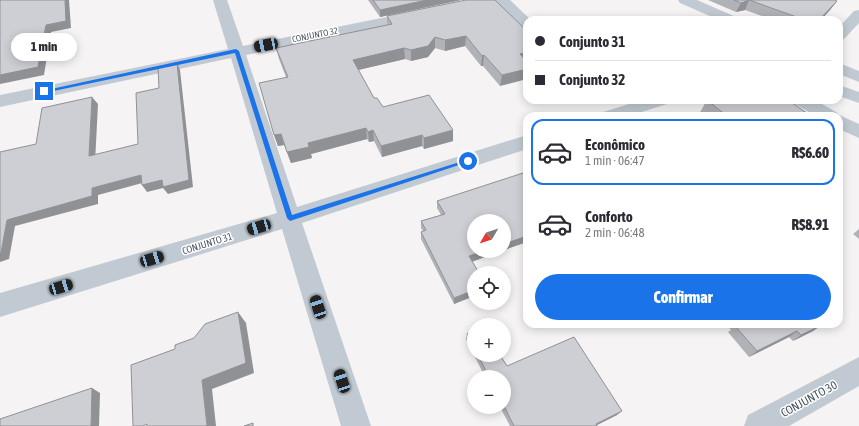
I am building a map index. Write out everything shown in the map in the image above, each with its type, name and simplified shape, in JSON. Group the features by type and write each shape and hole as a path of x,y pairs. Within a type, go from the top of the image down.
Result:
{"street":[{"path":"220,0 356,426"},
{"path":"502,0 523,20"},
{"path":"685,0 722,16"},
{"name":"CONJUNTO 32","path":"0,101 428,12"},
{"path":"843,32 859,14"},
{"path":"843,70 859,77"},
{"path":"843,92 859,98"},
{"path":"621,112 648,104"},
{"path":"808,104 823,112"},
{"path":"843,123 859,132"},
{"name":"CONJUNTO 31","path":"0,305 290,218 523,143"},
{"name":"CONJUNTO 30","path":"759,426 859,371"}],"building":[{"path":"0,0 65,0 66,21 46,25 38,67 0,75"},
{"path":"373,0 427,0 380,10"},
{"path":"466,0 495,0 523,27 523,53 520,54 523,57 523,70 502,75 484,55 482,56 466,36 445,40 435,37 428,46 411,50 404,48 353,60 374,98 377,98 383,107 429,95 453,130 424,138 422,135 381,146 373,130 368,132 366,128 308,143 309,147 287,152 281,134 274,135 259,83 288,77 276,48 392,24 387,16"},
{"path":"734,0 749,0 741,3"},
{"path":"749,0 837,1 823,16 794,16"},
{"path":"177,63 189,180 163,187 162,180 142,185 141,175 92,188 92,196 7,220 0,253 0,152 36,144 42,108 92,97 89,156 138,144 136,93 159,88 158,67"},
{"path":"712,104 794,104 805,112 722,112"},
{"path":"523,173 523,237 511,242 511,214 467,214 467,258 470,258 475,266 467,266 467,293 454,298 421,232 426,230 421,221 445,214 437,201"},
{"path":"238,312 246,363 202,380 207,426 147,426 147,424 143,426 133,426 131,365 175,349 175,345 194,338 205,324"},
{"path":"737,328 816,328 801,335 797,331 757,351"},
{"path":"574,337 622,411 596,424 597,426 514,426 508,414 511,414 511,370 486,370 482,362 504,362 507,366"},
{"path":"92,388 91,426 0,426 0,419"},
{"path":"253,423 253,426 244,426"}],"route":[{"path":"44,91 236,51 290,218 468,161"}]}
